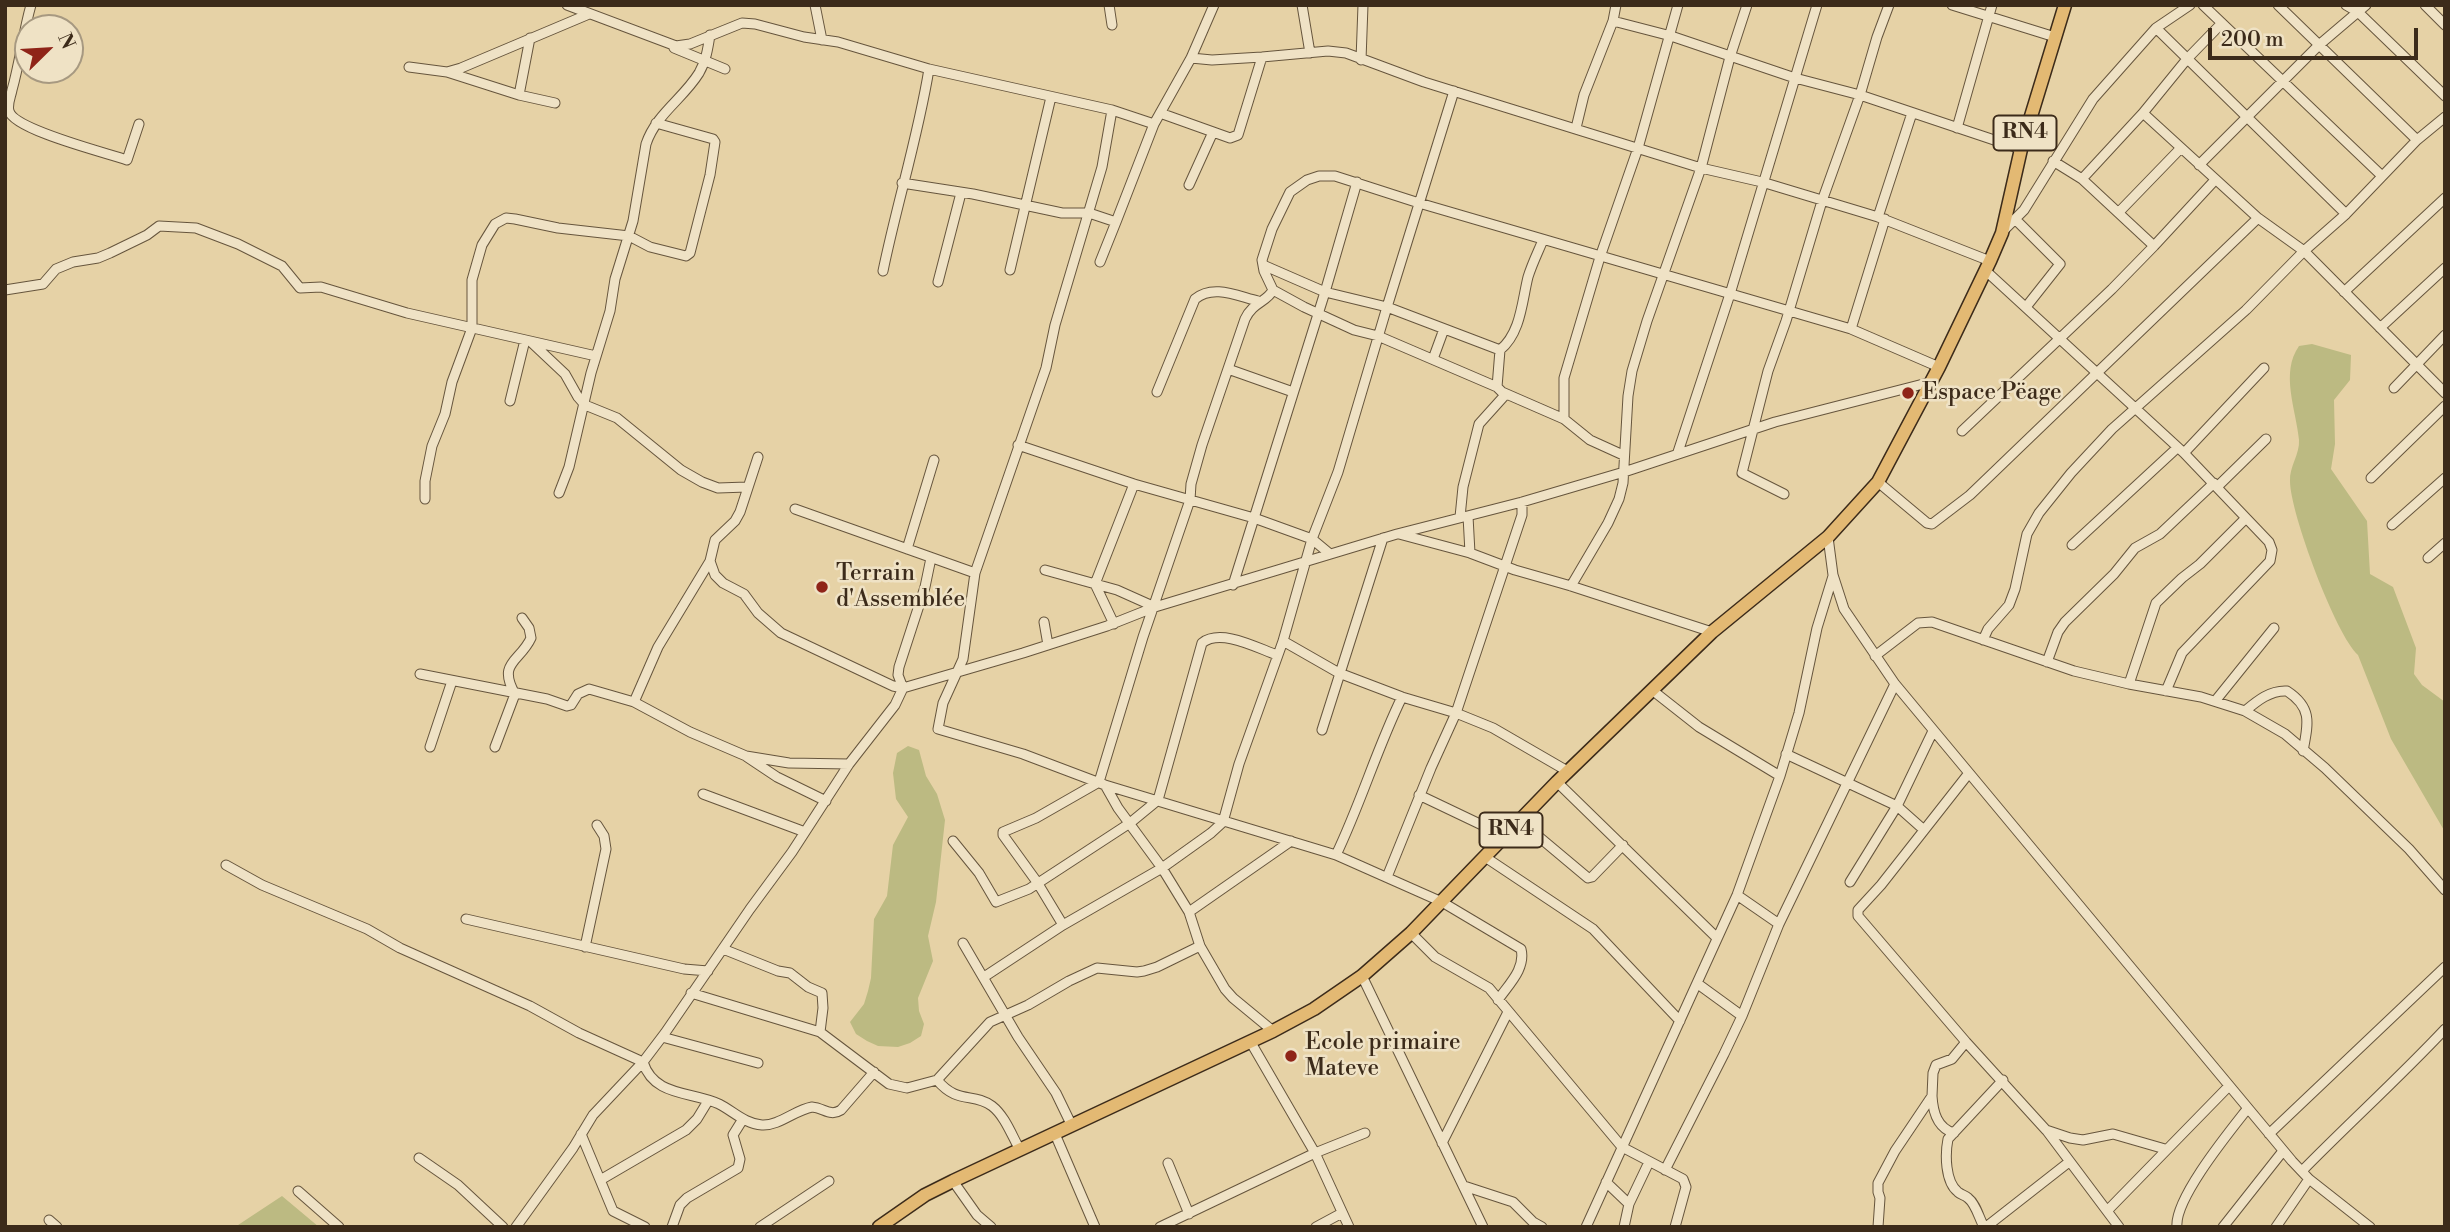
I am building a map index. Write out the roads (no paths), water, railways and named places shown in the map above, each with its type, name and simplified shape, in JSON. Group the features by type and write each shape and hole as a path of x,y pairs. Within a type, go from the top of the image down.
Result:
{"highway":[{"name":"RN4","path":"879,1227 925,1195 953,1181 1273,1031 1314,1009 1362,976 1411,933 1558,782 1712,632 1828,537 1878,482 1939,367 1988,266 2002,233 2021,149 2065,5"}],"street":[{"path":"32,5 9,101 11,115 52,137 127,160 139,124"},
{"path":"567,5 725,69"},
{"path":"816,5 822,40"},
{"path":"1109,5 1112,25"},
{"path":"1100,262 1154,124 1191,58 1214,5"},
{"path":"1302,5 1310,52"},
{"path":"1361,60 1363,5"},
{"path":"1576,128 1584,95 1613,21 1616,5"},
{"path":"1564,419 1564,379 1600,257 1638,148 1678,5"},
{"path":"1571,586 1619,499 1624,472 1623,455 1632,371 1701,168 1746,5"},
{"path":"1678,452 1730,294 1817,5"},
{"path":"1784,494 1742,474 1768,371 1889,5"},
{"path":"1952,5 2055,37"},
{"path":"1957,128 1992,5"},
{"path":"2002,233 2033,197 2093,99 2156,28 2189,5"},
{"path":"2203,5 2382,176"},
{"path":"2278,5 2417,140"},
{"path":"2346,5 2362,9 2445,96"},
{"path":"2425,5 2445,25"},
{"path":"2199,165 2319,45 2362,9"},
{"path":"447,72 589,14"},
{"path":"1613,21 1671,36 1795,78 1860,95 2021,149"},
{"path":"665,44 690,44 742,23 755,24 929,69 1112,110 1154,124"},
{"path":"2082,179 2222,23"},
{"path":"2156,28 2346,214"},
{"path":"559,493 569,467 596,356 605,334 615,279 629,236 650,132 695,79 705,61 710,35"},
{"path":"519,95 530,38"},
{"path":"1191,58 1262,57 1335,51 1701,168 1762,182 1882,218 1988,266 2026,307 2181,450 2269,542 2272,550 2270,561 2182,653 2166,691"},
{"path":"1160,113 1230,138 1238,135 1262,57"},
{"path":"409,67 447,72 519,95 555,103"},
{"path":"883,271 902,183 920,118 929,69"},
{"path":"984,977 1063,925 1162,868 1223,822 1239,764 1283,641 1312,539 1338,472 1454,90"},
{"path":"1010,270 1051,97"},
{"path":"1112,110 1102,167 1055,324 1046,368 975,573 965,648 943,704 938,729 1023,754 1223,822 1336,855 1442,902 1521,949 1523,956 1520,969 1498,1000"},
{"path":"1851,329 1912,113"},
{"path":"2143,113 2259,218 2304,251 2445,393"},
{"path":"1983,640 2009,605 2015,589 2024,540 2039,513 2071,473 2112,429 2246,310 2304,251 2346,214 2417,140 2445,117"},
{"path":"425,499 425,481 432,446 472,328 472,280 482,245 495,224 506,218 558,228 629,236 650,247 688,255 716,145 713,139 656,123"},
{"path":"1189,185 1213,132"},
{"path":"2119,212 2180,149"},
{"path":"2053,161 2082,179 2154,246"},
{"path":"1623,455 1590,440 1564,419 1506,394 1497,387 1378,337 1354,330 1273,290 1263,265 1272,229 1290,192 1307,180 1319,176 1335,176 1664,276 1851,329 1939,367"},
{"path":"1962,431 2112,289 2215,180"},
{"path":"1233,584 1319,313 1357,182"},
{"path":"902,183 1062,214 1089,213 1116,222"},
{"path":"938,282 961,193"},
{"path":"2344,292 2445,198"},
{"path":"1878,482 1927,523 1932,524 1970,495 2259,218"},
{"path":"2015,219 2060,264 2026,307"},
{"path":"5,290 43,284 56,269 110,253 159,226 187,228 208,231 259,254 282,267 300,288 321,287 407,313 596,356"},
{"path":"1497,387 1500,350 1510,340 1518,321 1529,273 1544,240"},
{"path":"1263,265 1325,292 1387,307 1500,350"},
{"path":"2379,328 2445,268"},
{"path":"1157,392 1195,299 1202,292 1213,290 1258,301"},
{"path":"1063,925 1003,832 1102,783 1143,637 1190,500 1191,484 1202,445 1245,318 1249,309 1270,296 1273,290"},
{"path":"1433,359 1444,329"},
{"path":"2394,388 2445,335"},
{"path":"510,401 528,341"},
{"path":"528,341 565,374 585,405 617,418 673,463 702,482 718,488 747,487"},
{"path":"2072,545 2181,450 2264,368"},
{"path":"1228,369 1293,392"},
{"path":"710,561 719,580 744,594 758,613 781,633 893,686 903,688 1048,645 1114,624 1155,607 1383,538 1624,472 1753,429 1888,391 1931,382"},
{"path":"1470,553 1462,487 1479,424 1506,394"},
{"path":"2371,478 2445,406"},
{"path":"2048,662 2058,632 2065,622 2114,574 2129,554 2160,534 2266,439"},
{"path":"1018,445 1135,484 1254,518 1312,539 1330,554"},
{"path":"634,702 658,647 710,561 715,540 737,517 758,457"},
{"path":"907,549 933,460"},
{"path":"2392,525 2445,478"},
{"path":"1114,624 1095,584 1135,484"},
{"path":"1387,877 1419,795 1456,713 1522,515 1522,502"},
{"path":"795,509 975,573"},
{"path":"2129,684 2157,603 2246,519"},
{"path":"1398,534 1470,553 1712,632"},
{"path":"1828,537 1833,575 1844,609 1895,684 2269,1134 2309,1179 2370,1227"},
{"path":"1322,730 1383,538"},
{"path":"2428,558 2445,543"},
{"path":"516,1227 593,1115 643,1062 662,1037 805,832 849,764 895,705 903,688 898,675 899,667 932,558"},
{"path":"1045,569 1117,590 1155,607"},
{"path":"1586,1227 1737,895 1780,776 1799,713 1817,628 1833,575"},
{"path":"495,747 515,694 507,673 512,661 531,638 529,628 522,618"},
{"path":"1044,622 1048,645"},
{"path":"1875,656 1918,623 1932,622 2074,671 2216,700 2245,711 2285,734 2325,768 2381,821 2445,890"},
{"path":"2216,700 2274,628"},
{"path":"953,841 979,873 996,902 1029,889 1130,823 1158,800 1202,643 1210,638 1218,638 1277,655"},
{"path":"1283,641 1339,673 1493,728 1569,772"},
{"path":"420,674 547,699 567,706 571,705 581,692 589,689 634,702 690,732 746,756 812,765 849,764"},
{"path":"430,747 452,681"},
{"path":"1665,1170 1742,1016 1779,924 1895,684"},
{"path":"1652,690 1699,727 1780,776"},
{"path":"2245,711 2273,693 2287,691 2293,695 2306,711 2308,719 2303,751"},
{"path":"1336,855 1382,738 1402,697"},
{"path":"1850,882 1896,806 1933,732"},
{"path":"1786,754 1896,806 1924,830"},
{"path":"746,756 766,771 826,800"},
{"path":"766,771 770,761"},
{"path":"1969,773 1857,913 1966,1042 2046,1130 2119,1227"},
{"path":"1558,782 1717,938"},
{"path":"1102,783 1162,868 1189,912 1200,946 1225,989 1273,1031"},
{"path":"704,794 805,832"},
{"path":"1419,795 1505,836"},
{"path":"1520,821 1588,878 1623,845"},
{"path":"585,947 606,849 604,836 597,825"},
{"path":"1189,912 1291,841"},
{"path":"1485,857 1592,929 1680,1021"},
{"path":"226,865 262,885 367,929 400,948 530,1006 579,1033 643,1062 646,1071 661,1086 717,1103 743,1119 765,1125 812,1107 830,1114 836,1113 874,1072"},
{"path":"1737,895 1779,924"},
{"path":"466,919 673,964 684,969 708,971"},
{"path":"1411,933 1435,957 1484,984 1622,1147 1683,1178 1686,1183 1675,1227"},
{"path":"963,943 1018,1037 1056,1093 1072,1126"},
{"path":"684,969 693,991 820,1032 889,1084 907,1088 937,1080 990,1022 1028,1005 1094,969 1137,972 1157,967 1200,946"},
{"path":"723,949 790,974 822,993 820,1032"},
{"path":"2269,1134 2445,967"},
{"path":"1362,976 1483,1227"},
{"path":"1698,984 1742,1016"},
{"path":"1443,1143 1508,1012"},
{"path":"2302,1171 2445,1029"},
{"path":"662,1037 758,1063"},
{"path":"1250,1041 1315,1153 1349,1227"},
{"path":"1954,1133 1939,1122 1932,1096 1933,1073 1936,1065 1952,1059 1966,1042"},
{"path":"937,1080 954,1095 990,1105 1004,1121 1020,1150"},
{"path":"2003,1080 1948,1139 1946,1147 1949,1175 1954,1188 1968,1198 1985,1227 2069,1162"},
{"path":"2108,1210 2229,1086"},
{"path":"1878,1227 1878,1183 1895,1151 1932,1096"},
{"path":"602,1179 686,1130 708,1101"},
{"path":"2177,1227 2177,1219 2191,1187 2248,1108"},
{"path":"672,1227 680,1205 687,1198 738,1168 740,1159 733,1135 743,1119"},
{"path":"2046,1130 2084,1140 2113,1134 2165,1149"},
{"path":"1160,1227 1315,1153 1365,1133"},
{"path":"581,1134 602,1179 613,1211 645,1227"},
{"path":"1055,1134 1096,1227"},
{"path":"2223,1227 2283,1150"},
{"path":"419,1158 458,1185 503,1227"},
{"path":"1624,1227 1629,1204 1649,1162"},
{"path":"1168,1163 1189,1214"},
{"path":"2276,1227 2309,1179"},
{"path":"760,1227 829,1181"},
{"path":"953,1181 977,1215 991,1227"},
{"path":"1606,1182 1629,1204"},
{"path":"1464,1186 1513,1202 1533,1223 1542,1227"},
{"path":"298,1191 339,1227"},
{"path":"1315,1227 1342,1213"}],"place":[{"name":"Espace Pëage","path":"1908,393"},
{"name":"Terrain d'Assemblée","path":"822,587"},
{"name":"Ecole primaire Mateve","path":"1291,1056"}]}
